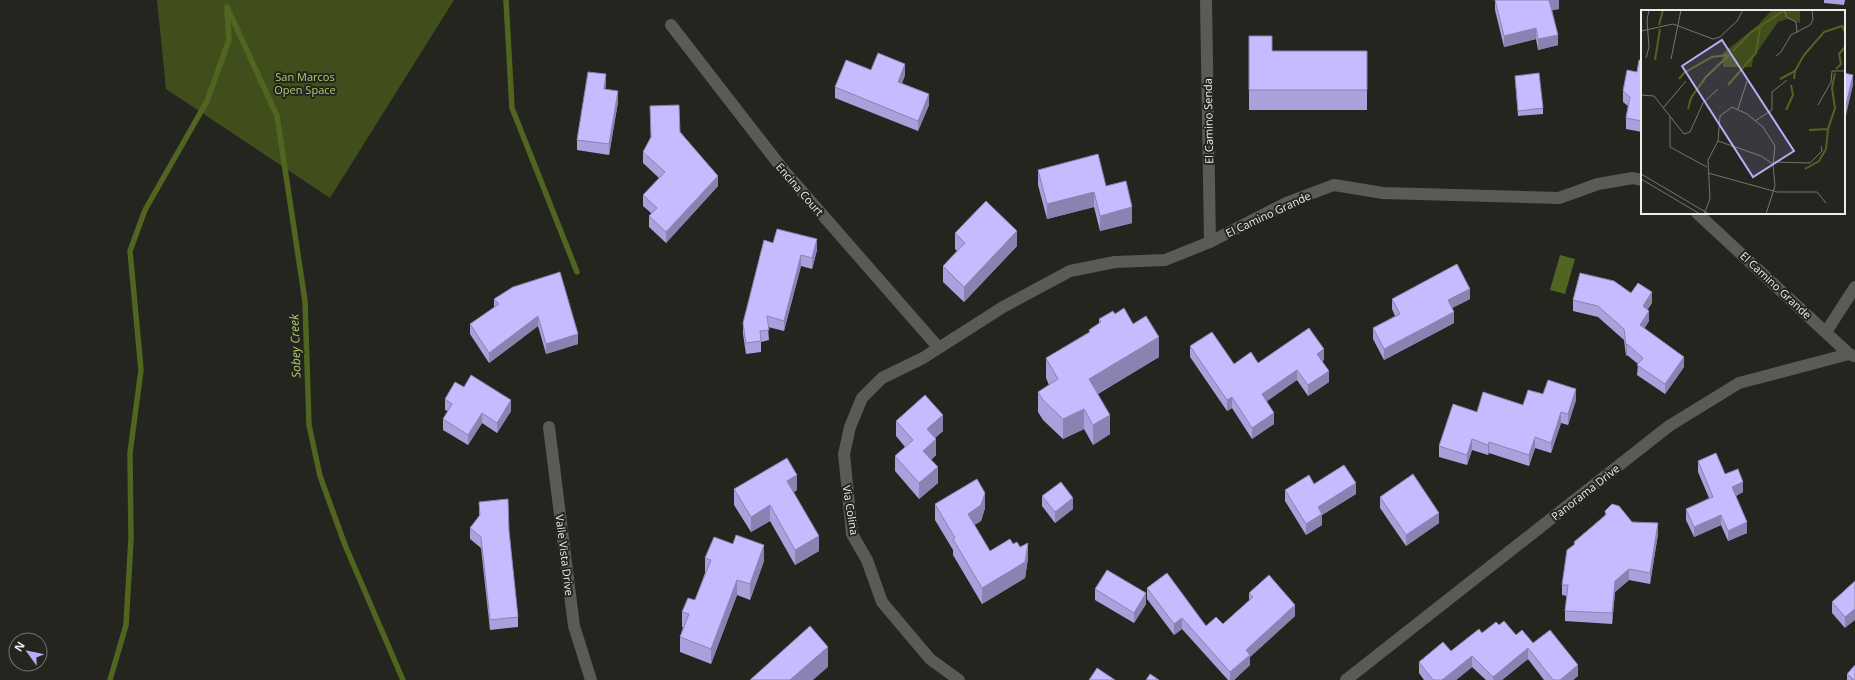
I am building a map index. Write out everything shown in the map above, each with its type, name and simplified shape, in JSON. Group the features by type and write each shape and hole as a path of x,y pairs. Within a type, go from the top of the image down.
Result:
{"street":[{"name":"El Camino Senda","path":"1206,0 1210,242"},
{"name":"Encina Court","path":"671,25 785,172 938,347"},
{"name":"El Camino Grande","path":"938,347 1003,307 1070,271 1115,262 1165,260 1210,242 1286,203 1334,185 1383,193 1559,198 1598,184 1633,178 1641,180"},
{"name":"El Camino Grande","path":"1698,214 1852,355"},
{"path":"1826,332 1855,287"},
{"name":"Via Colina","path":"938,347 923,358 882,378 862,398 850,427 844,454 852,534 867,560 882,602 930,659 959,680"},
{"name":"Panorama Drive","path":"1346,680 1669,426 1739,383 1852,355"},
{"name":"Valle Vista Drive","path":"549,427 574,626 591,680"}],"green space":[{"name":"San Marcos Open Space","path":"157,0 454,0 330,198 166,89"}],"shaded area":[{"path":"1560,255 1575,259 1565,294 1550,290"}],"building":[{"path":"1495,0 1549,0 1558,35 1538,39 1536,28 1504,36"},
{"path":"1249,36 1272,36 1272,51 1367,51 1367,90 1249,90"},
{"path":"878,53 905,64 898,82 929,94 918,121 835,87 846,60 871,70"},
{"path":"1639,60 1641,60 1641,121 1626,118 1630,97 1623,91 1627,70 1637,72"},
{"path":"588,72 606,74 604,89 618,91 609,144 577,140"},
{"path":"1539,73 1543,108 1518,111 1515,76"},
{"path":"1845,73 1853,75 1845,109"},
{"path":"679,105 680,132 718,176 666,232 649,216 657,208 643,195 665,172 643,152 651,137 650,106"},
{"path":"1098,154 1106,186 1126,181 1132,207 1100,216 1094,192 1047,204 1038,170"},
{"path":"986,201 1017,231 964,287 943,266 965,243 955,233"},
{"path":"777,229 817,239 812,258 801,255 784,321 767,316 769,330 760,331 761,341 746,343 743,323 764,240 773,243"},
{"path":"1457,264 1470,289 1448,300 1454,312 1384,349 1373,328 1400,314 1392,299"},
{"path":"560,272 578,334 546,344 538,316 489,353 470,324 499,304 494,299 513,287"},
{"path":"1580,273 1614,281 1631,293 1638,283 1652,292 1643,306 1649,311 1640,325 1684,357 1665,384 1637,365 1643,358 1627,344 1626,345 1624,329 1598,306 1573,300"},
{"path":"1124,308 1133,324 1146,316 1159,337 1089,379 1110,415 1093,425 1084,409 1063,419 1043,400 1038,392 1058,379 1046,358 1090,332 1089,330 1101,322 1099,319 1113,311 1115,314"},
{"path":"1309,328 1324,349 1317,354 1329,371 1308,385 1297,370 1262,394 1274,413 1252,428 1232,397 1227,400 1190,346 1212,332 1234,364 1251,352 1258,363"},
{"path":"471,375 511,400 497,423 482,413 468,435 443,419 452,404 445,399 455,382 464,387"},
{"path":"1548,380 1576,389 1568,414 1561,412 1551,443 1535,437 1529,455 1489,442 1488,445 1472,439 1467,455 1439,446 1453,404 1477,412 1483,392 1523,405 1528,390 1543,394"},
{"path":"925,395 943,415 927,429 936,439 923,451 938,467 919,483 895,456 913,440 896,421"},
{"path":"1716,453 1725,474 1738,469 1743,482 1732,487 1747,522 1728,531 1721,515 1694,527 1686,509 1713,497 1698,461"},
{"path":"787,458 797,475 787,481 819,536 795,550 770,505 751,517 734,489"},
{"path":"1344,465 1356,483 1318,507 1322,514 1306,524 1285,490 1309,475 1314,484"},
{"path":"1413,474 1439,513 1406,535 1380,497"},
{"path":"977,479 985,493 981,505 968,514 990,551 1010,539 1013,544 1017,542 1020,547 1028,543 1025,562 982,588 953,539 955,538 935,504"},
{"path":"1061,482 1073,498 1055,512 1042,496"},
{"path":"508,499 509,531 518,617 490,620 481,537 470,528 480,515 479,502"},
{"path":"1612,504 1619,506 1632,522 1658,523 1650,573 1629,569 1615,581 1612,613 1565,611 1568,585 1562,585 1567,550 1575,544 1574,542 1606,515 1605,511"},
{"path":"736,535 764,545 750,584 737,580 711,649 680,637 689,614 682,612 688,598 695,600 711,560 705,558 714,537 733,544"},
{"path":"1107,570 1146,593 1134,613 1095,589"},
{"path":"1167,573 1206,626 1216,617 1223,624 1253,597 1249,593 1269,575 1295,605 1246,650 1250,655 1230,672 1182,618 1174,624 1147,588"},
{"path":"1855,581 1855,609 1845,617 1832,602"},
{"path":"1504,621 1516,635 1522,630 1533,643 1550,630 1578,665 1560,680 1553,680 1528,648 1493,677 1472,656 1442,680 1433,680 1419,662 1443,642 1451,651 1479,629 1482,633 1496,622 1499,625"},
{"path":"810,626 828,647 790,680 750,680"},
{"path":"1855,665 1855,680 1851,680 1853,679 1847,674"},
{"path":"1097,668 1115,680 1089,680"},
{"path":"1150,674 1159,680 1146,680"}],"waterway":[{"path":"506,0 512,108 577,272"},
{"name":"Sobey Creek","path":"227,7 277,116 305,301 309,425 320,476 345,545 403,680"},
{"path":"110,680 126,625 131,539 130,453 141,370 130,251 145,210 207,101 229,40 227,11"}]}
